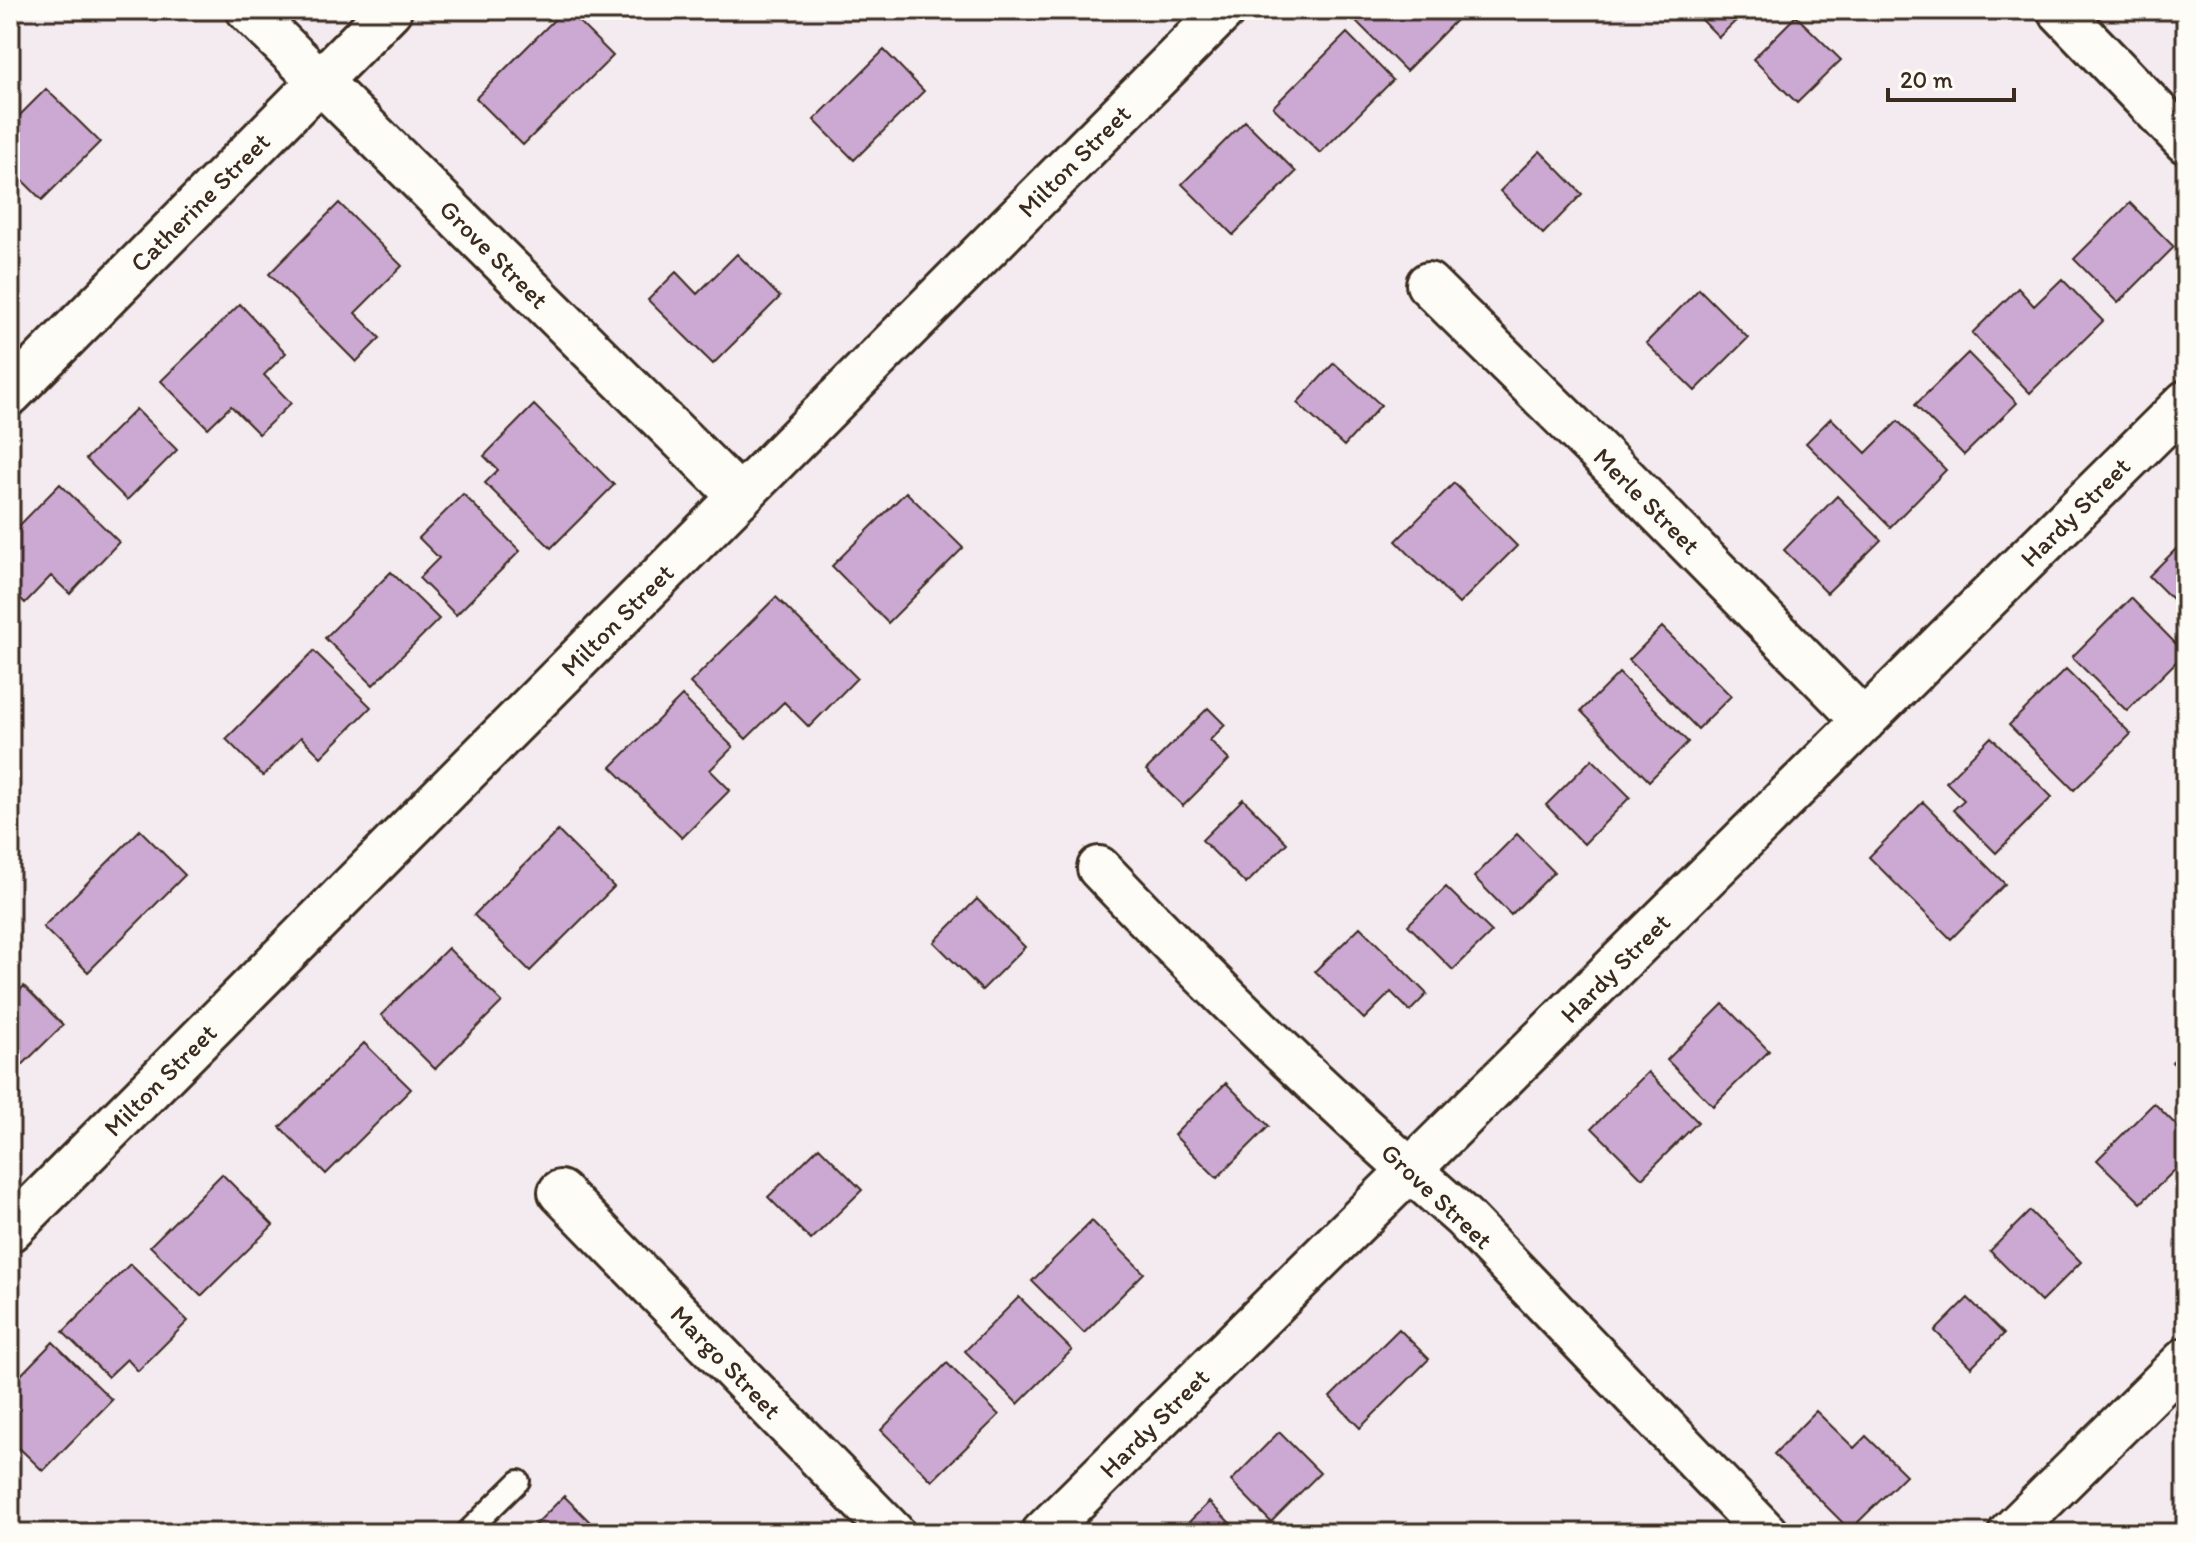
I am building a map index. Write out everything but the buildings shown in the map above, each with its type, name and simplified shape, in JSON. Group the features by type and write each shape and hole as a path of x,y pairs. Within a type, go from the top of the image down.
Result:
{"street":[{"name":"Grove Street","path":"248,10 740,497"},
{"name":"Catherine Street","path":"10,394 390,10"},
{"name":"Milton Street","path":"10,1230 1224,10"},
{"path":"2059,10 2186,142"},
{"name":"Merle Street","path":"1428,284 1864,721"},
{"name":"Hardy Street","path":"1043,1533 2186,402"},
{"name":"Grove Street","path":"1099,868 1174,947 1410,1171 1463,1217 1766,1533"},
{"name":"Margo Street","path":"560,1192 893,1533"},
{"path":"2010,1533 2186,1359"}],"lane":[{"path":"466,1533 519,1481"}]}
